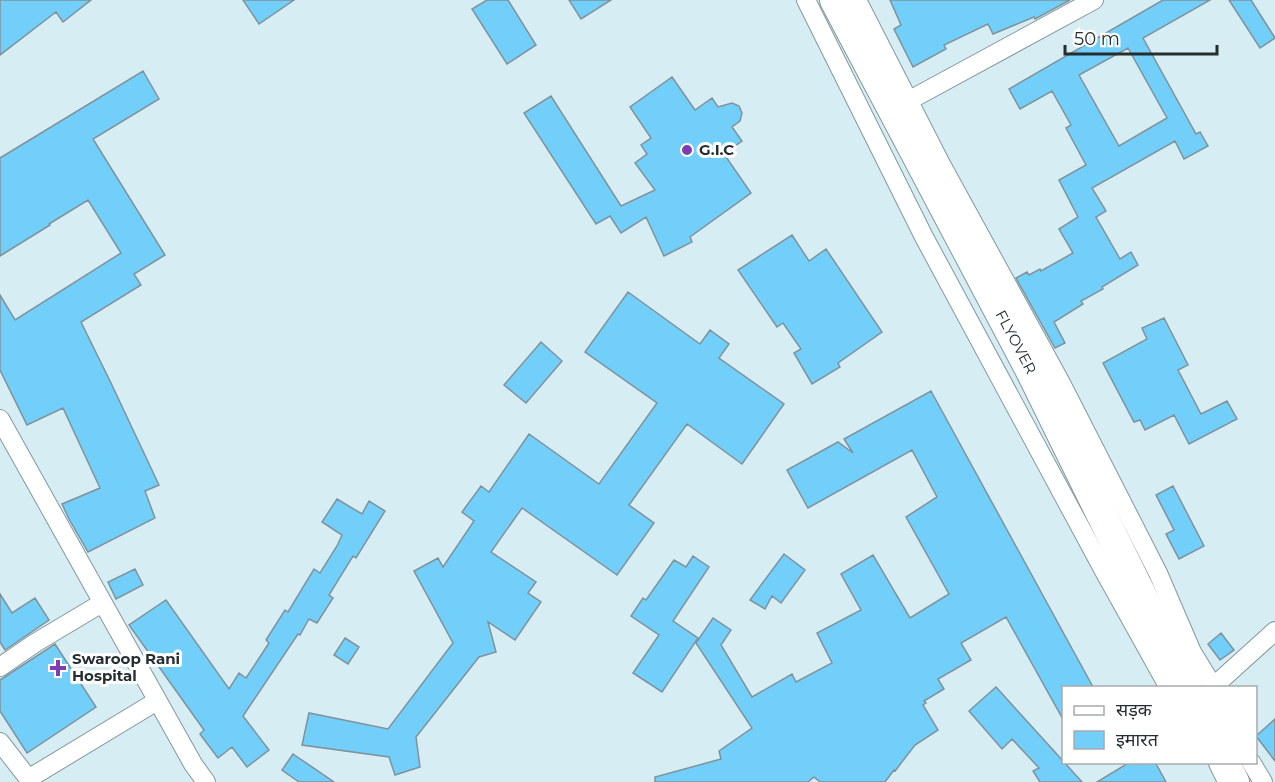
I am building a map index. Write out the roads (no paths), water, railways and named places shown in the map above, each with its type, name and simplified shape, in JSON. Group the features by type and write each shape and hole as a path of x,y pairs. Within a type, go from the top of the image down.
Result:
{"main road":[{"name":"FLYOVER","path":"835,0 1030,369 1187,686"},
{"path":"1225,764 1234,782"}],"street":[{"path":"806,0 929,248 1168,686"},
{"path":"857,0 941,164 1061,383 1158,573 1192,652 1213,686"},
{"path":"908,101 1094,0"},
{"path":"0,419 193,764 206,782"},
{"path":"0,667 102,603"},
{"path":"1215,686 1275,632"},
{"path":"0,742 30,781 158,701"},
{"path":"1211,764 1221,782"},
{"path":"1252,764 1263,782"}],"place":[{"name":"G.I.C","path":"687,150"},
{"name":"Swaroop Rani Hospital","path":"58,668"}]}
